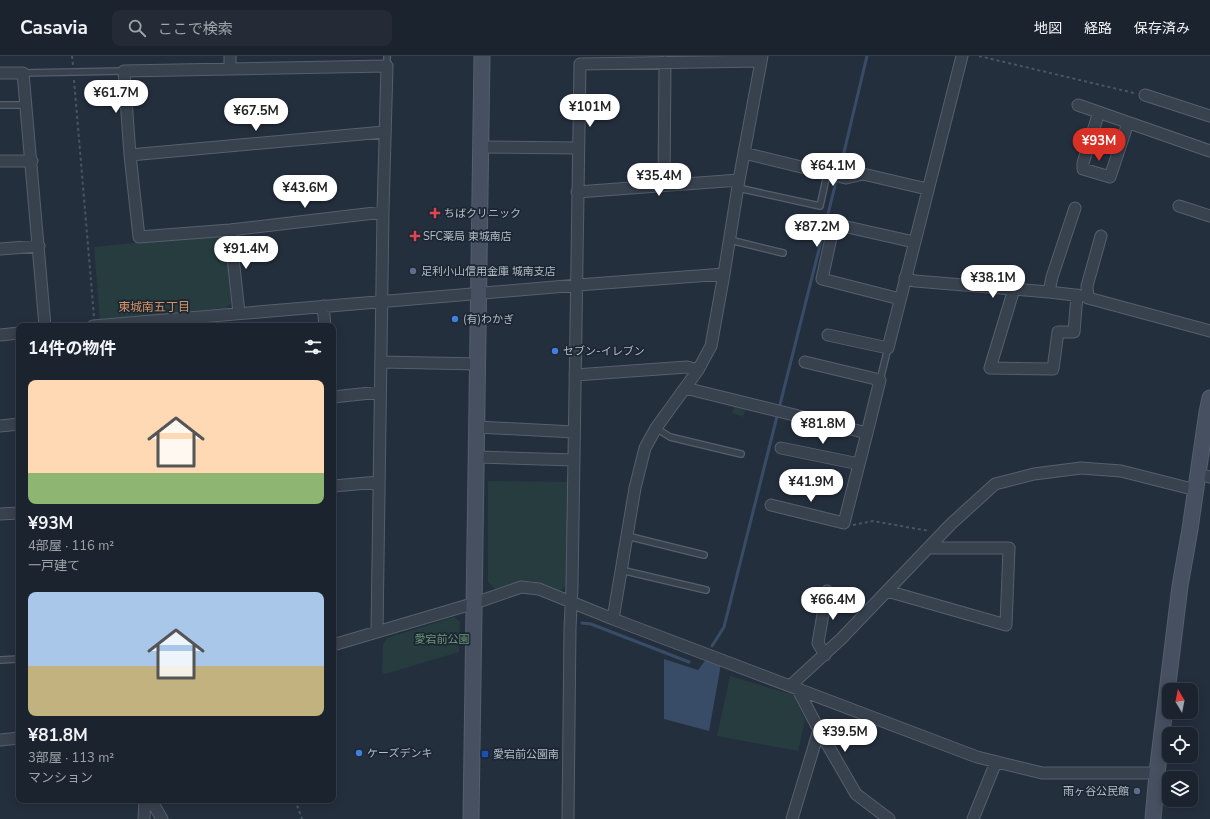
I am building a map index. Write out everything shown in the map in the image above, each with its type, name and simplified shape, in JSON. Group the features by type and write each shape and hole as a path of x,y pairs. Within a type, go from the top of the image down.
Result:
{"street":[{"path":"230,56 230,69"},
{"path":"471,819 482,56"},
{"path":"828,335 888,348 927,189 962,56"},
{"path":"568,819 570,628 578,285 578,148 580,60 665,62 762,58 738,184 730,240 711,346 698,370 656,428 645,448 635,488 626,536 613,619"},
{"path":"377,632 382,212 387,61 230,69 124,71 138,237 230,230 382,212"},
{"path":"664,185 665,62"},
{"path":"0,73 23,73 32,161 45,323"},
{"path":"1145,95 1210,116"},
{"path":"1078,105 1210,151"},
{"path":"1099,112 1083,163 1083,169 1110,177 1128,123"},
{"path":"130,155 384,132"},
{"path":"480,147 578,148"},
{"path":"744,153 846,178 863,174 927,189"},
{"path":"0,162 32,161"},
{"path":"578,192 664,185 738,184"},
{"path":"1179,206 1210,216"},
{"path":"1049,292 1052,277 1075,208"},
{"path":"900,299 822,279 834,224 914,242"},
{"path":"230,230 239,313"},
{"path":"1014,289 990,368 1053,369 1058,332 1074,332 1101,236"},
{"path":"0,249 39,246"},
{"path":"127,323 724,274"},
{"path":"905,278 915,281 1083,296 1210,331"},
{"path":"323,306 325,323"},
{"path":"0,335 16,333"},
{"path":"381,362 478,364"},
{"path":"771,505 844,523 880,380 805,362"},
{"path":"575,375 687,367 698,370"},
{"path":"685,388 867,433"},
{"path":"336,397 380,392"},
{"path":"1153,819 1157,773 1180,586 1196,490 1204,476 1210,398"},
{"path":"0,426 16,424"},
{"path":"477,427 574,432"},
{"path":"781,448 859,464"},
{"path":"477,457 574,460"},
{"path":"794,688 928,548 995,484 1034,474 1081,468 1121,471 1196,490"},
{"path":"336,486 379,482"},
{"path":"0,514 16,513"},
{"path":"888,591 1006,625 1009,548 928,548"},
{"path":"336,644 475,603 522,587 540,589 613,619 976,757 1042,773 1157,773"},
{"path":"825,655 818,643 827,591"},
{"path":"794,688 856,794 888,819"},
{"path":"792,819 819,730"},
{"path":"0,740 16,738"},
{"path":"973,819 996,762"},
{"path":"144,819 145,803"},
{"path":"153,803 162,819"}],"lane":[{"path":"23,73 124,71"},
{"path":"0,105 26,105"},
{"path":"738,184 820,206 827,174"},
{"path":"730,240 783,253"},
{"path":"880,380 888,348"},
{"path":"656,428 670,437 741,454"},
{"path":"626,536 704,555"},
{"path":"621,570 706,590"},
{"path":"0,660 16,658"}],"path":[{"path":"72,56 94,323"},
{"path":"979,56 1145,95"},
{"path":"844,523 854,526 872,521 942,534"},
{"path":"296,803 302,819"}],"green space":[{"path":"219,234 226,240 231,304 226,308 100,320 94,247"},
{"path":"735,405 746,408 743,417 732,413"},
{"path":"488,481 568,482 566,586 560,591 532,581 525,581 496,590 488,582"},
{"name":"愛宕前公園","path":"454,617 460,622 459,652 385,674 382,672 383,644 387,638"},
{"path":"730,676 793,695 805,720 798,751 717,736"}],"water":[{"path":"707,658 721,664 709,731 664,719 664,659 698,670"}],"waterway":[{"path":"839,173 867,56"},
{"path":"712,646 724,627 837,178"},
{"path":"582,623 591,624 689,662"}],"place":[{"name":"ちばクリニック","path":"435,213"},
{"name":"SFC薬局 東城南店","path":"415,236"},
{"name":"足利小山信用金庫 城南支店","path":"413,271"},
{"name":"(有)わかぎ","path":"455,319"},
{"name":"セブン-イレブン","path":"555,351"},
{"name":"ケーズデンキ","path":"359,753"},
{"name":"愛宕前公園南","path":"485,754"},
{"name":"雨ヶ谷公民館","path":"1137,791"}],"district":[{"name":"東城南五丁目","path":"154,307"}]}
